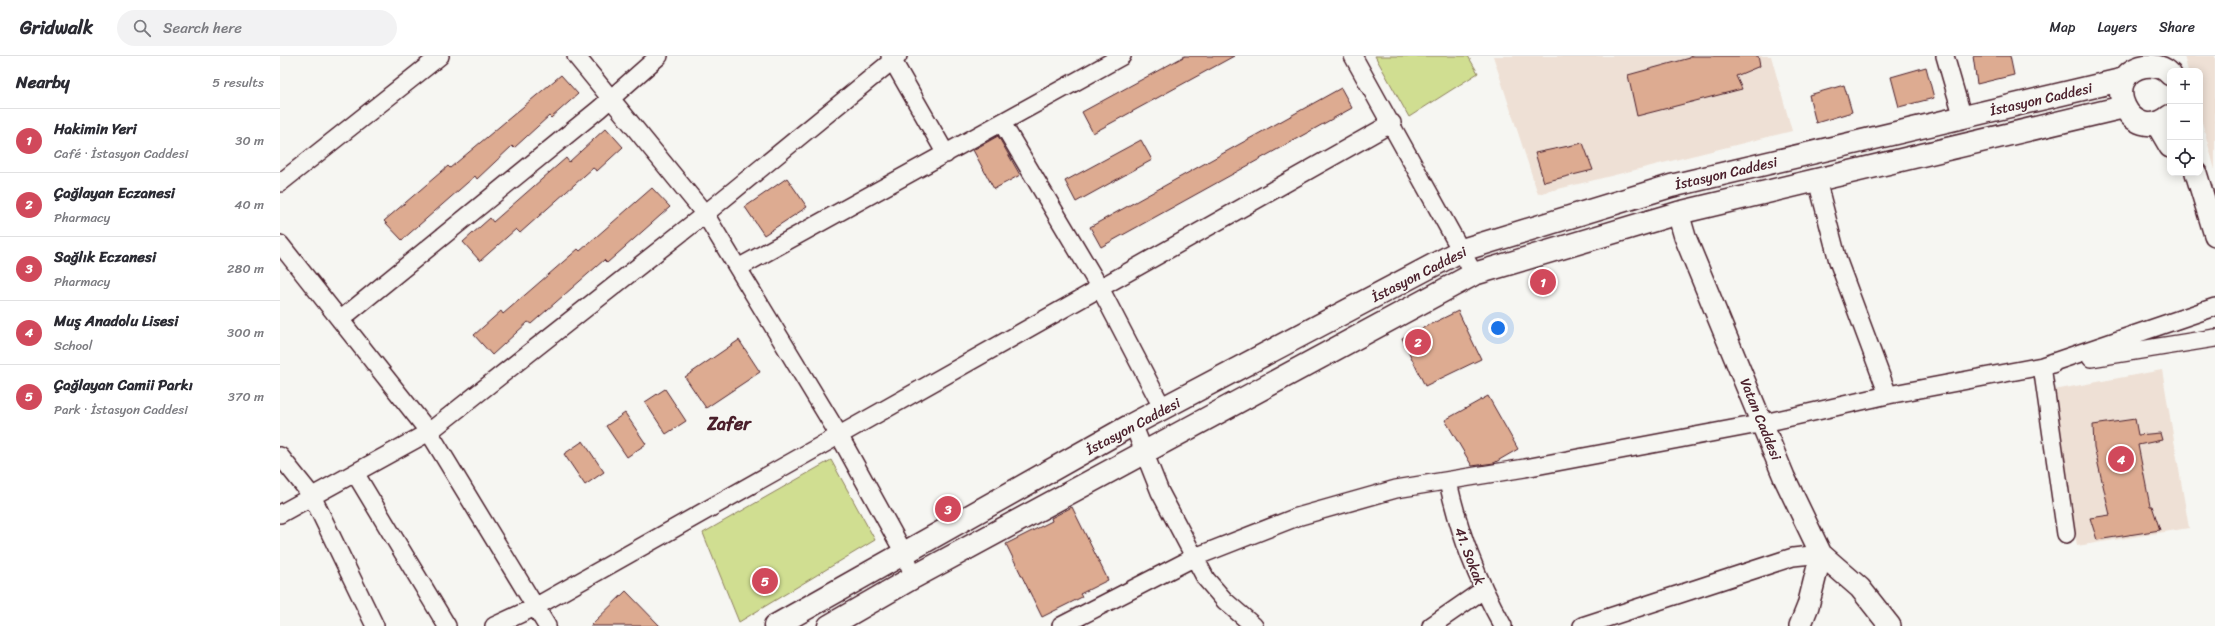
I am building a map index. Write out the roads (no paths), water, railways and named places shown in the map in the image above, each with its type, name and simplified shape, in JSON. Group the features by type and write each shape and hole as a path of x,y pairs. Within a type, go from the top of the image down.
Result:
{"main road":[{"name":"İstasyon Caddesi","path":"775,626 1133,424 1462,250 1671,186 1963,118 2131,69 2149,66 2167,67"},
{"path":"2131,69 2121,93 2124,107 2129,115 2137,121 2146,124 2163,120"},
{"name":"İstasyon Caddesi","path":"829,626 914,577 1474,274 1678,213 2124,107"}],"street":[{"path":"280,183 440,56"},
{"path":"576,56 705,214 839,435 904,553 914,577"},
{"path":"340,320 610,99 659,56"},
{"path":"738,268 1122,56"},
{"path":"1353,56 1392,123 1474,274"},
{"path":"1946,56 1963,118"},
{"path":"280,514 429,432 705,214 894,57 946,154"},
{"path":"2163,120 2168,140"},
{"path":"1002,123 1100,288 1163,409"},
{"path":"494,626 535,607 1392,123"},
{"path":"2187,176 2204,204"},
{"path":"2197,176 2204,204 2215,235"},
{"path":"1817,180 1838,261 1888,395"},
{"name":"Vatan Caddesi","path":"1678,213 1685,237 1764,423 1784,477 1821,554"},
{"path":"280,244 429,432 547,626"},
{"path":"2042,366 2215,308"},
{"path":"1061,626 1195,557 1297,517 1396,489 1448,482 1764,423 1888,395 2042,366 2215,338"},
{"path":"2042,366 2066,534"},
{"path":"1133,424 1160,492 1206,579 1220,595 1254,626"},
{"path":"280,456 312,496 375,626"},
{"path":"355,473 447,626"},
{"name":"41. Sokak","path":"1448,482 1458,526 1483,590 1503,626"},
{"path":"1800,626 1808,606 1821,554"},
{"path":"1582,626 1617,621 1793,557 1821,554 1860,588 1890,626"},
{"path":"1431,626 1483,590"}],"place":[{"name":"Hakimin Yeri","path":"1543,282"},
{"name":"Çağlayan Eczanesi","path":"1418,342"},
{"name":"Muş Anadolu Lisesi","path":"2121,459"},
{"name":"Sağlık Eczanesi","path":"948,509"},
{"name":"Çağlayan Camii Parkı","path":"765,581"}],"district":[{"name":"Zafer","path":"729,424"}]}
